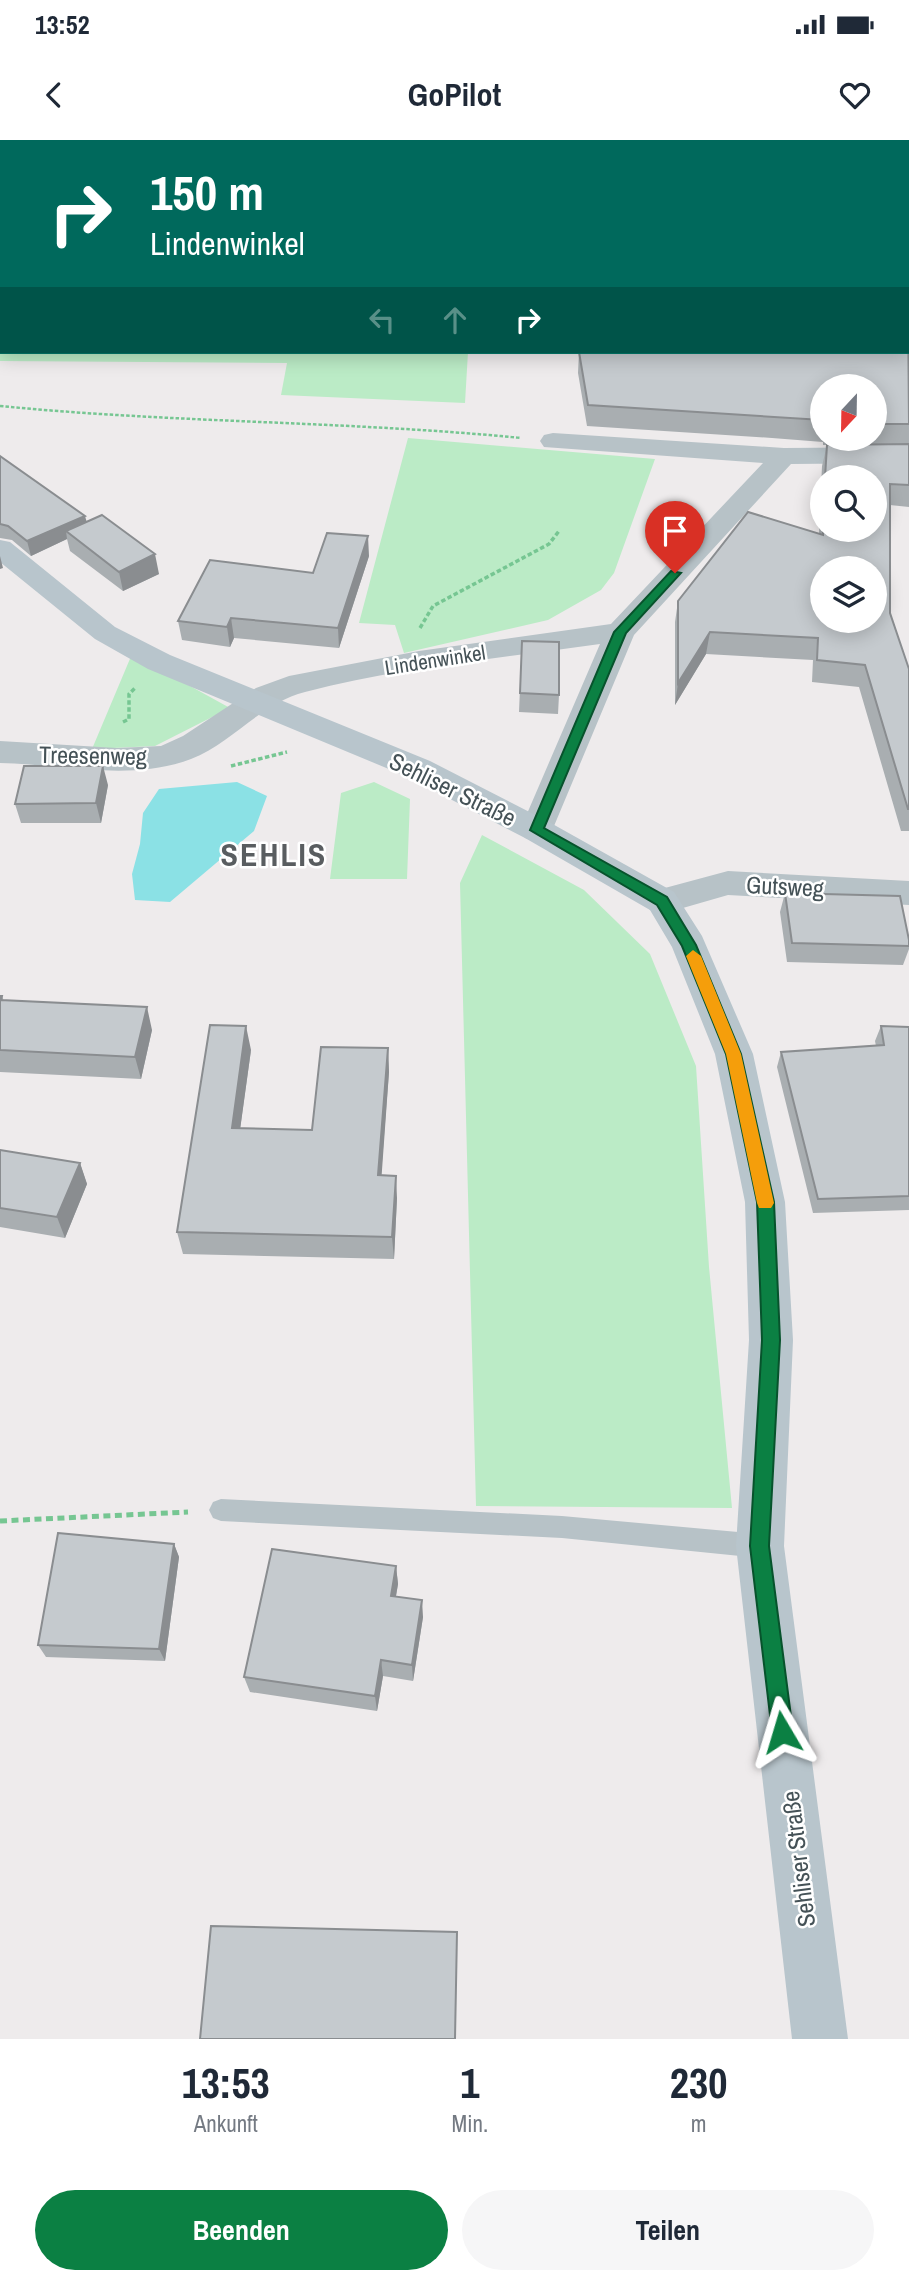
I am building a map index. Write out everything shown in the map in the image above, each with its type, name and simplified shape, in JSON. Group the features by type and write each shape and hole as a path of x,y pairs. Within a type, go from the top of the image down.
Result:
{"street":[{"path":"553,441 784,456 909,456"},
{"path":"537,830 620,632 784,456"},
{"name":"Sehliser Straße","path":"0,548 106,633 159,662 419,769 537,830 662,901 689,945 733,1054 765,1202 771,1340 760,1546 820,2039"},
{"name":"Lindenwinkel","path":"254,702 296,684 405,664 620,632"},
{"name":"Treesenweg","path":"0,752 153,758 180,751 254,702"},
{"name":"Gutsweg","path":"662,901 728,883 909,893"}],"lane":[{"path":"221,1510 562,1527 760,1546"}],"path":[{"path":"0,406 71,412 403,427 553,441"},
{"path":"405,664 412,642 433,606 550,544 559,531"},
{"path":"77,757 90,730 118,725 129,719 129,694 159,662"},
{"path":"180,751 233,767 342,738"},
{"path":"0,1521 221,1510"}],"green space":[{"path":"0,354 468,354 465,403 281,395 287,363 0,361"},
{"path":"408,438 655,459 614,573 601,590 548,620 404,653 395,625 359,623"},
{"path":"132,654 230,708 155,746 92,749"},
{"path":"374,782 410,799 407,879 330,879 341,793"},
{"path":"482,835 584,890 650,954 696,1066 709,1267 732,1508 476,1506 460,883"}],"water":[{"path":"237,782 267,796 254,831 170,902 135,900 132,874 140,844 143,813 159,789"}],"building":[{"path":"579,354 908,354 909,424 887,424 887,374 810,374 810,419 588,405"},
{"path":"887,444 909,444 909,485 890,484 890,613 909,669 909,809 865,665 817,660 818,638 710,632 678,683 678,601 748,512 810,531 810,542 887,542 887,465 826,465 827,452 887,452"},
{"path":"0,456 85,516 27,541 8,526 0,524"},
{"path":"102,515 155,554 119,572 66,531"},
{"path":"327,533 368,536 338,628 231,618 227,627 178,621 210,560 313,573"},
{"path":"522,641 559,642 559,695 520,693"},
{"path":"24,766 103,766 96,803 15,804"},
{"path":"785,893 900,896 909,946 792,943"},
{"path":"0,996 1,1000 147,1007 135,1057 0,1050"},
{"path":"210,1025 246,1026 232,1128 312,1130 321,1047 388,1048 378,1175 396,1176 392,1237 177,1232"},
{"path":"881,1026 909,1027 909,1196 818,1199 781,1052 884,1045"},
{"path":"0,1150 80,1163 57,1217 0,1208"},
{"path":"58,1533 174,1544 159,1649 38,1645"},
{"path":"272,1549 396,1566 391,1596 422,1600 412,1665 381,1660 375,1696 244,1677"},
{"path":"211,1926 457,1932 455,2039 200,2039"}],"slow traffic":[{"path":"693,956 733,1054 751,1125 765,1203"}],"district":[{"name":"SEHLIS","path":"274,854"}],"route":[{"path":"675,573 620,632 537,830 662,901 689,945 733,1054 751,1125 765,1202 771,1340 760,1546 782,1732"}]}
